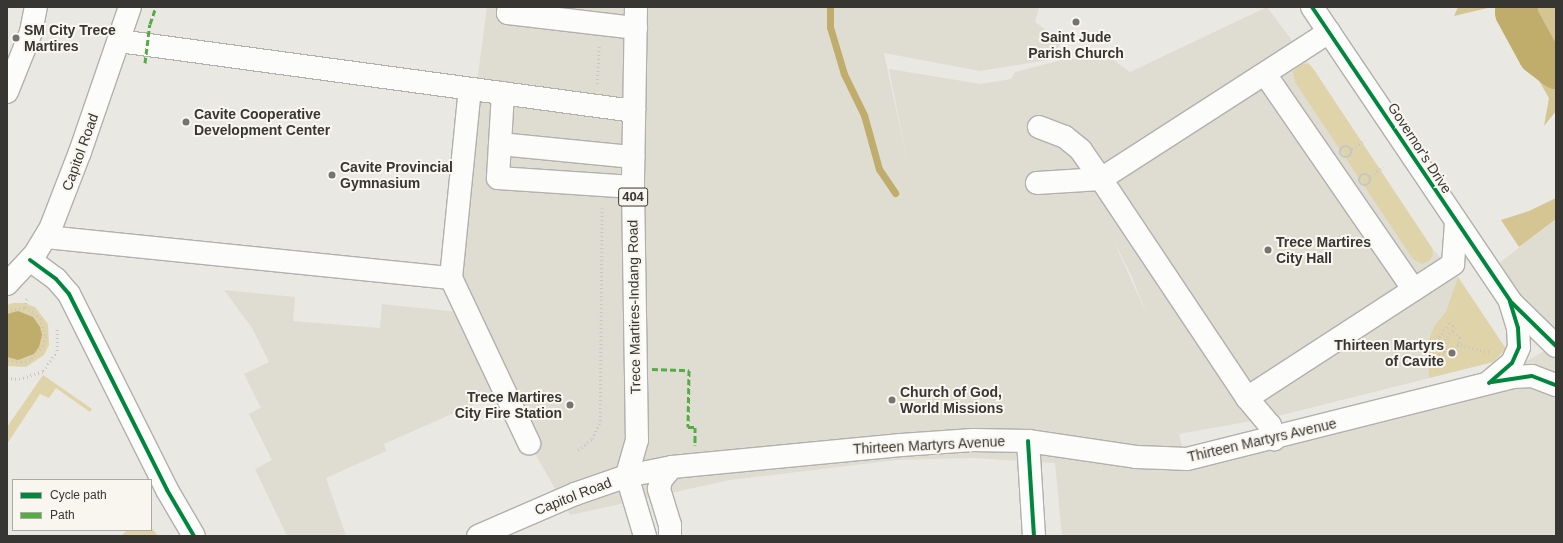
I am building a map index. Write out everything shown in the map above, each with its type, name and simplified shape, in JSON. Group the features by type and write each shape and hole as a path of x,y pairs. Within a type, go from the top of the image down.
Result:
{"main road":[{"path":"7,92 31,32 36,7"},
{"name":"Capitol Road","path":"7,284 30,260 46,236 69,182 130,7"},
{"path":"509,7 508,13 600,23 636,17"},
{"name":"Governor's Drive","path":"1312,7 1510,301 1556,346"},
{"name":"Trece Martires-Indang Road","path":"626,476 637,440 633,187 636,17"},
{"path":"1037,183 1101,179 1329,32"},
{"path":"119,41 634,111"},
{"path":"1265,74 1414,290"},
{"path":"470,89 451,278 529,443"},
{"path":"503,94 498,178 633,187"},
{"path":"1039,127 1065,137 1081,150 1247,398 1270,425 1274,439"},
{"path":"500,144 633,156"},
{"path":"1247,398 1453,264 1456,222"},
{"path":"46,236 451,278"},
{"path":"30,260 56,279 69,294 167,490 194,536"},
{"name":"Governor's Drive","path":"1489,383 1508,367 1518,352 1519,335 1510,301"},
{"path":"1489,383 1532,376 1556,385"},
{"name":"Thirteen Martyrs Avenue","path":"672,467 973,440 1028,441 1123,455 1175,459 1197,458 1489,383"},
{"name":"Trece Martires-Indang Road","path":"637,440 643,453 652,462 672,467"},
{"path":"1028,441 1034,536"},
{"path":"670,536 670,525 659,490 661,480 672,467"},
{"name":"Capitol Road","path":"478,536 575,494 626,476 672,467"},
{"path":"626,476 644,536"}],"path":[{"path":"600,23 597,89 604,107"},
{"path":"1352,149 1365,140"},
{"path":"1370,176 1383,167"},
{"path":"578,450 592,440 600,421 602,186"},
{"path":"24,308 27,297"},
{"path":"7,310 24,308 40,319 46,337 43,346 30,360 21,363 7,360"},
{"path":"1450,322 1455,327 1452,330 1446,339 1444,354 1436,355 1439,337 1450,322"},
{"path":"7,378 20,379 42,371 57,351 58,327"},
{"path":"1444,350 1456,350 1460,338 1452,330"},
{"path":"1457,344 1473,348"}],"shaded area":[{"path":"487,7 1039,7 1035,22 1061,41 1054,59 980,71 884,53 908,165 889,69 981,84 1011,79 1015,72 1066,59 1112,59 1130,72 1267,7 1314,70 1432,248 1458,277 1506,349 1493,362 1274,417 1179,434 1185,459 1489,383 1546,350 1489,271 1556,219 1556,536 1062,536 1055,463 972,458 896,460 730,480 570,515 529,443 451,278","holes":["1112,237 1132,277 1147,315"]},
{"path":"1458,7 1492,7 1454,16"},
{"path":"1493,7 1556,7 1556,111 1544,126 1549,98 1517,43 1507,17"},
{"path":"1302,64 1309,64 1314,70 1432,248 1433,255 1429,261 1422,264 1413,259 1295,82 1293,71"},
{"path":"1556,198 1556,219 1519,247 1501,220 1529,211"},
{"path":"1458,277 1506,349 1493,362 1429,378 1428,341 1435,325 1446,312"},
{"path":"224,290 295,297 293,321 380,328 382,304 458,312 497,394 384,444 386,451 326,478 346,536 287,536 255,469 272,460 249,414 261,408 244,374 269,362 252,328"},
{"path":"13,303 24,303 35,307 48,324 49,345 44,355 26,367 7,366 7,305"},
{"path":"18,311 33,317 40,327 42,335 39,347 34,354 18,360 7,357 7,314"},
{"path":"43,375 92,409 90,412 56,388 49,398 40,394 7,444 7,427"},
{"path":"152,528 158,536 121,536 126,531 152,531"}],"waterway":[{"path":"830,7 830,27 844,74 864,115 879,169 895,193"},
{"path":"1517,7 1515,12 1538,54 1556,68"}],"marked path":[{"path":"145,63 150,24 156,7"},
{"path":"652,369 689,370 688,427 695,427 695,445"}],"cycle path":[{"path":"1312,7 1510,301 1556,346"},
{"path":"30,260 56,279 69,294 167,490 194,536"},
{"path":"1489,383 1512,363 1519,347 1518,328 1510,301"},
{"path":"1492,382 1532,376 1556,385"},
{"path":"1028,441 1034,536"}],"place":[{"name":"Saint Jude Parish Church","path":"1076,22"},
{"name":"SM City Trece Martires","path":"16,38"},
{"name":"Cavite Cooperative Development Center","path":"186,122"},
{"name":"Cavite Provincial Gymnasium","path":"332,175"},
{"name":"Trece Martires City Hall","path":"1268,250"},
{"name":"Thirteen Martyrs of Cavite","path":"1452,353"},
{"name":"Church of God, World Missions","path":"892,400"},
{"name":"Trece Martires City Fire Station","path":"570,405"}]}
